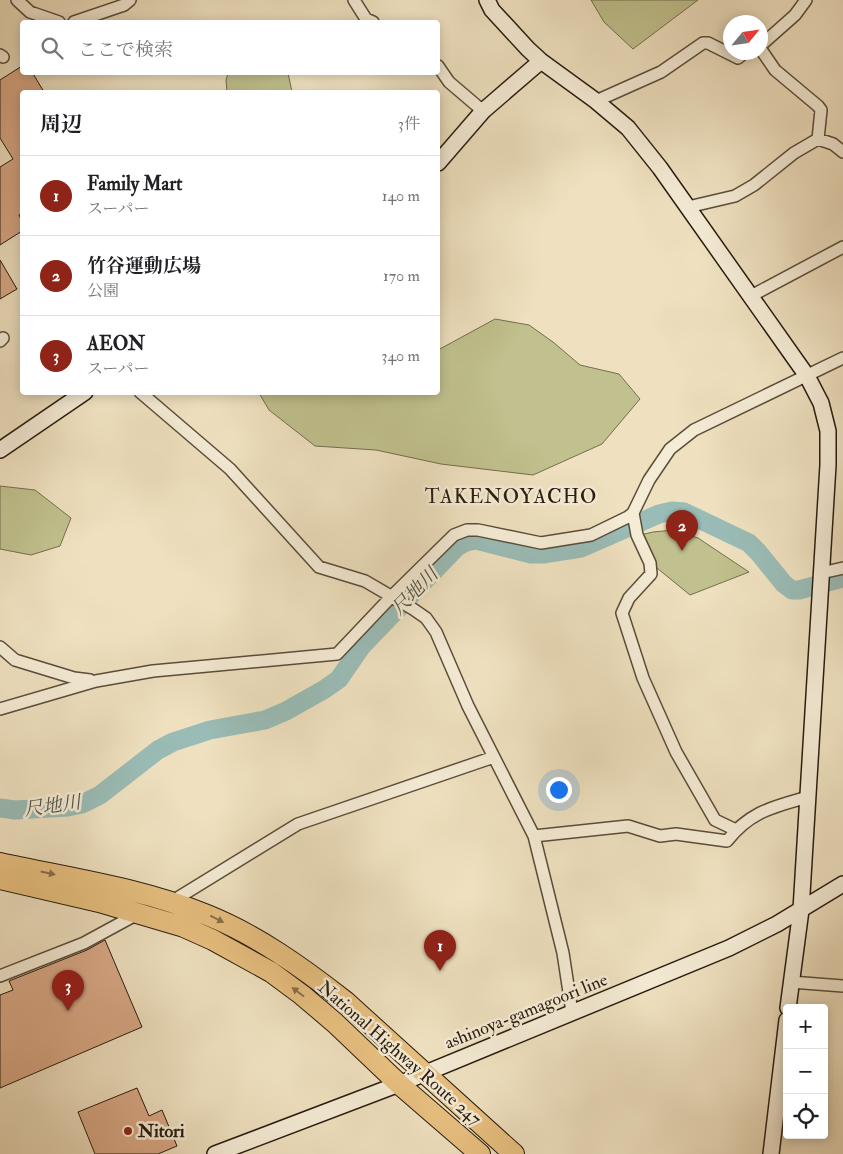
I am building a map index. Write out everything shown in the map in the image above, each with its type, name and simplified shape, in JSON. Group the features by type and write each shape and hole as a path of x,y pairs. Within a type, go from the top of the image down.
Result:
{"highway":[{"name":"National Highway Route 247","path":"0,863 171,902 208,915 240,931 319,980 345,1001 514,1154"},
{"name":"National Highway Route 247","path":"0,879 135,912 184,927 213,940 271,972 335,1023 399,1084 480,1154"},
{"path":"300,968 317,989 390,1058 402,1075 399,1084"},
{"path":"425,1073 421,1080 426,1091 471,1130 495,1154"}],"street":[{"path":"17,0 30,12 53,20"},
{"path":"354,0 366,18 370,20"},
{"path":"487,0 492,10 506,26 541,61 596,101 628,128 660,168 751,296 807,376 821,403 828,431 828,465 801,910 788,1004"},
{"path":"768,40 795,15 806,0"},
{"path":"79,20 125,2"},
{"path":"596,101 661,72 703,43 708,43 723,50"},
{"path":"768,59 775,70 818,106 820,110 818,139"},
{"path":"440,161 483,111 541,61"},
{"path":"440,69 449,82 483,111"},
{"path":"688,207 735,196 754,185 794,153 818,139 833,144 843,152"},
{"path":"751,296 843,247"},
{"path":"736,830 715,820 676,752 643,678 622,613 629,598 651,574 650,562 636,530 634,515 649,480 670,449 694,430 843,358"},
{"path":"0,450 81,395"},
{"path":"144,395 230,469 319,567 365,581 426,618 436,632 468,706 534,836 563,953 572,1012"},
{"path":"0,709 96,681 153,671 337,654 454,535 467,530 478,530 541,543 591,535 634,515"},
{"path":"821,575 843,568"},
{"path":"0,647 15,660 74,678 96,681"},
{"path":"171,902 298,824 494,757"},
{"path":"534,836 628,826 660,836 676,834 727,840 746,820 771,808 808,797"},
{"name":"ashinoya-gamagoori line","path":"214,1154 399,1084 729,948 777,924 843,884"},
{"path":"0,976 84,944 130,918 135,912"},
{"path":"791,982 843,986"},
{"path":"771,1154 784,1049"}],"green space":[{"path":"591,0 698,0 633,49 604,22"},
{"path":"227,75 288,75 292,90 227,90"},
{"path":"495,319 529,325 580,365 619,374 640,399 602,444 533,475 441,464 376,450 315,446 269,410 260,395 440,395 440,349"},
{"path":"0,486 35,490 71,518 60,546 31,555 0,549"},
{"path":"674,530 698,538 749,572 690,595 652,564 640,535"}],"building":[{"path":"20,67 20,75 34,75 43,90 20,90 20,232 0,245 0,167 13,159 0,138 0,80"},
{"path":"0,260 17,289 0,299"},
{"path":"105,940 142,1027 0,1088 0,995 13,990 9,981 87,950"},
{"name":"Nitori","path":"137,1088 149,1116 162,1110 177,1146 158,1154 95,1154 78,1112"}],"waterway":[{"name":"尺地川","path":"0,808 15,810 68,807 82,804 100,795 158,750 173,742 210,730 265,720 286,711 325,689 339,679 361,647 457,547 466,542 476,540 531,554 543,554 581,548 659,514 672,511 684,512 749,543 784,584 792,590 799,590 843,578"}],"place":[{"name":"竹谷運動広場","path":"682,551"},
{"name":"Family Mart","path":"440,971"},
{"name":"AEON","path":"68,1011"},
{"name":"Nitori","path":"128,1131"}],"district":[{"name":"TAKENOYACHO","path":"511,496"}]}
